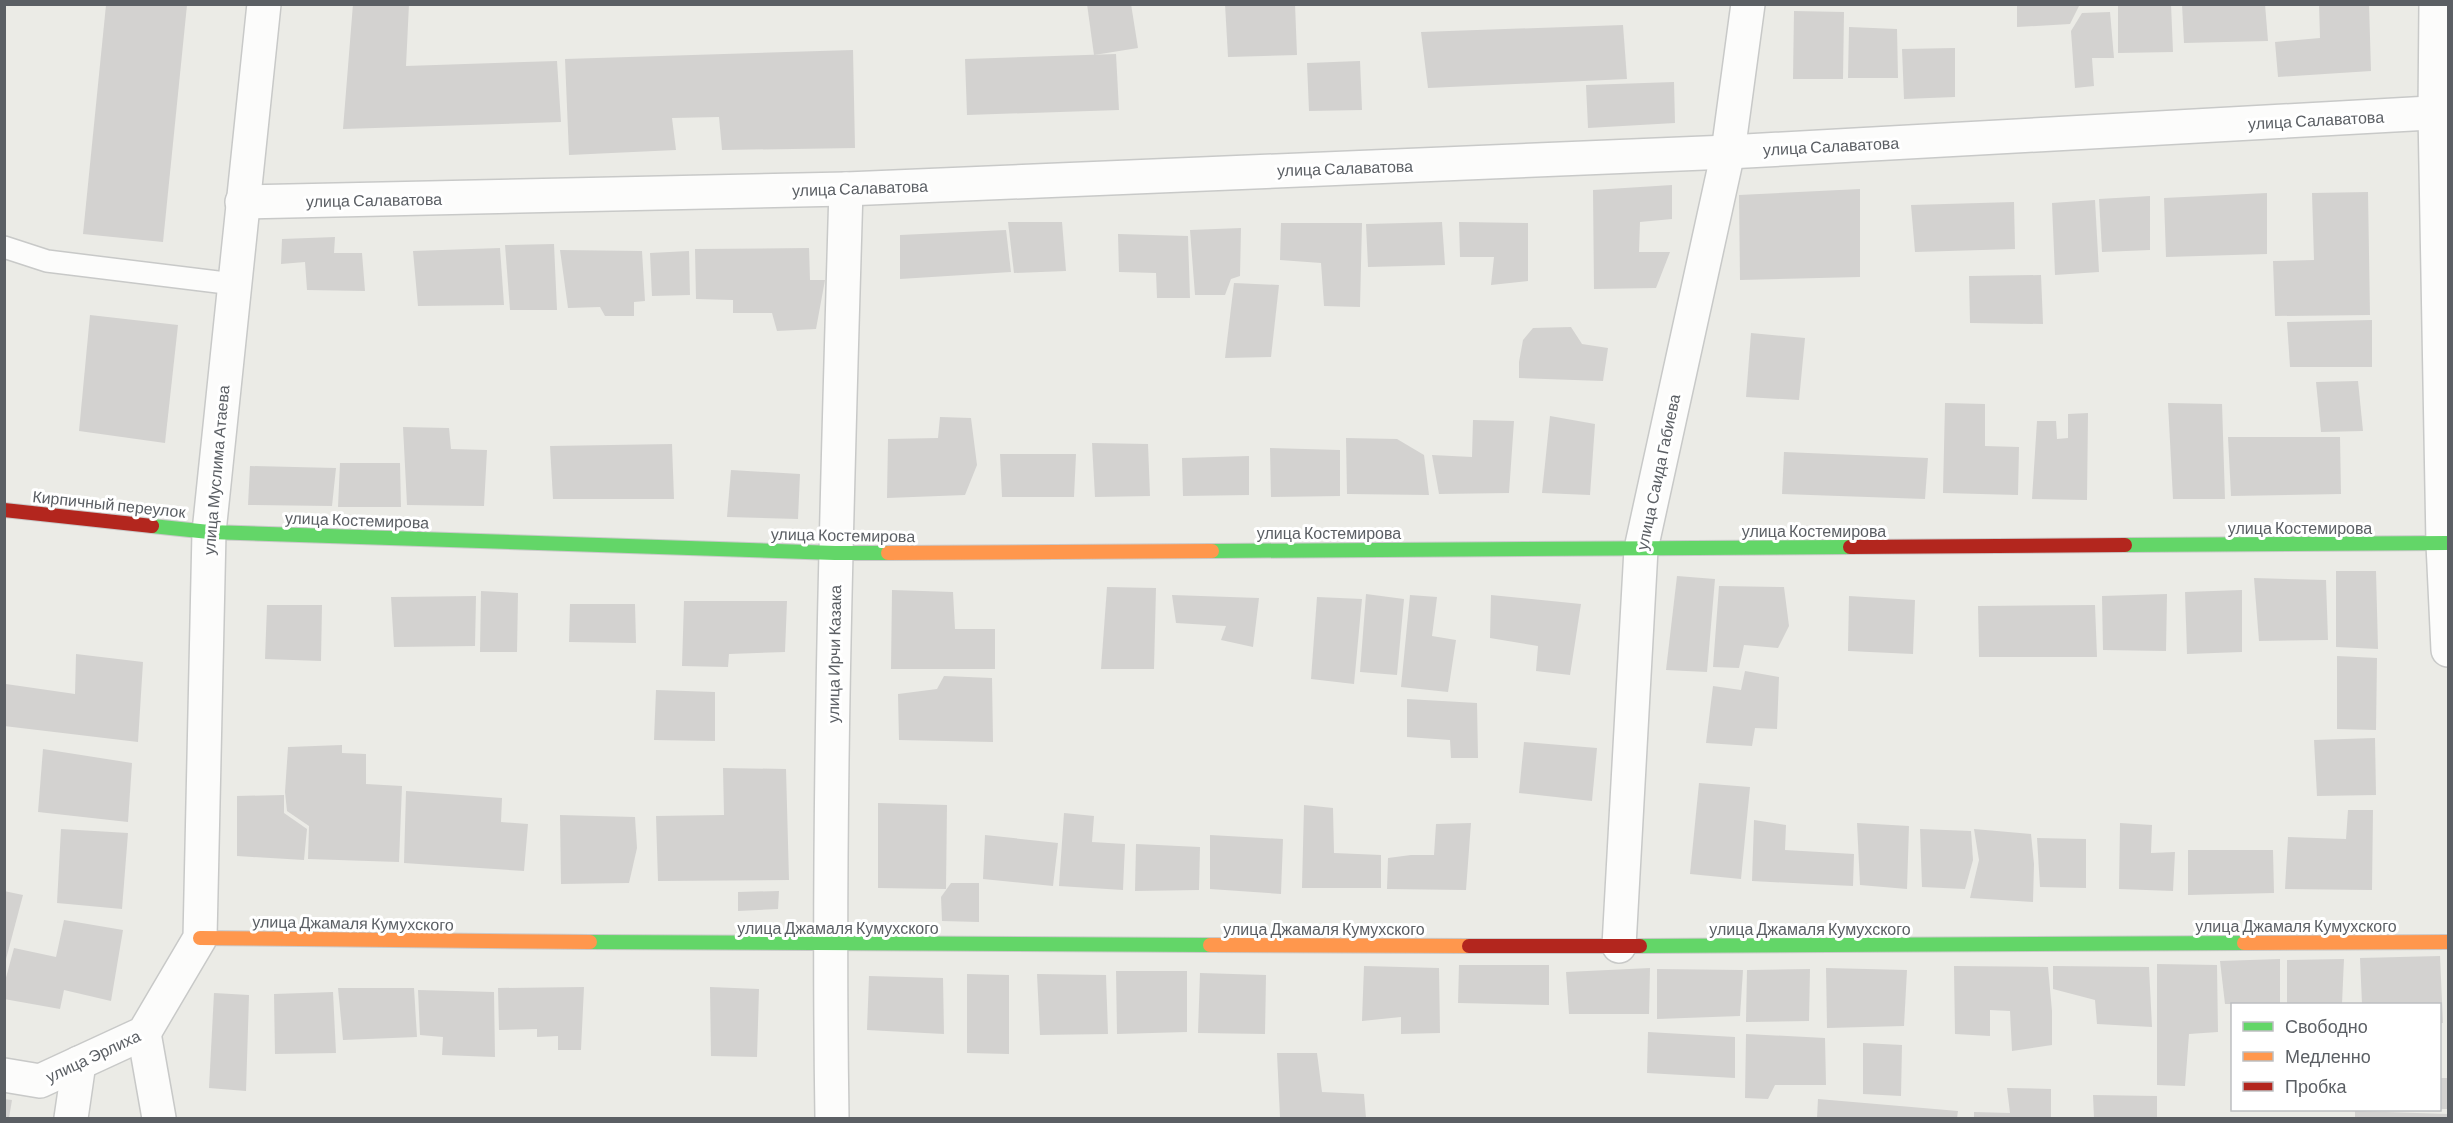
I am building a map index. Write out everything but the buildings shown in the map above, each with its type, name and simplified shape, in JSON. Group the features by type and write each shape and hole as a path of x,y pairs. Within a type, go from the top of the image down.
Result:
{"street":[{"name":"улица Муслима Атаева","path":"200,938 209,532 264,4"},
{"name":"улица Саида Габиева","path":"1619,946 1641,549 1728,152 1748,4"},
{"path":"2436,4 2442,112 2448,650"},
{"name":"улица Салаватова","path":"242,202 846,189 1728,152 2442,112"},
{"name":"улица Ирчи Казака","path":"832,1119 829,945 835,553 846,189"},
{"name":"Кирпичный переулок","path":"4,510 209,532"},
{"name":"улица Костемирова","path":"209,532 835,553 2446,544"},
{"name":"улица Джамаля Кумухского","path":"200,938 829,945 1619,946 2448,942"},
{"name":"улица Эрлиха","path":"4,1075 40,1081 144,1033 200,938"},
{"path":"144,1033 159,1119"},
{"path":"71,1119 79,1063"}],"lane":[{"path":"4,247 46,261 234,284"}],"traffic: fast":[{"path":"152,526 209,532 888,553"},
{"path":"2125,545 2448,543"},
{"path":"1212,551 1850,547"},
{"path":"590,942 1210,945"},
{"path":"1640,946 2244,943"}],"traffic: slow":[{"path":"888,553 1212,551"},
{"path":"200,938 590,942"},
{"path":"2244,943 2448,942"},
{"path":"1210,945 1469,946"}],"traffic: jam":[{"path":"4,510 152,526"},
{"path":"1850,547 2125,545"},
{"path":"1469,946 1640,946"}]}
